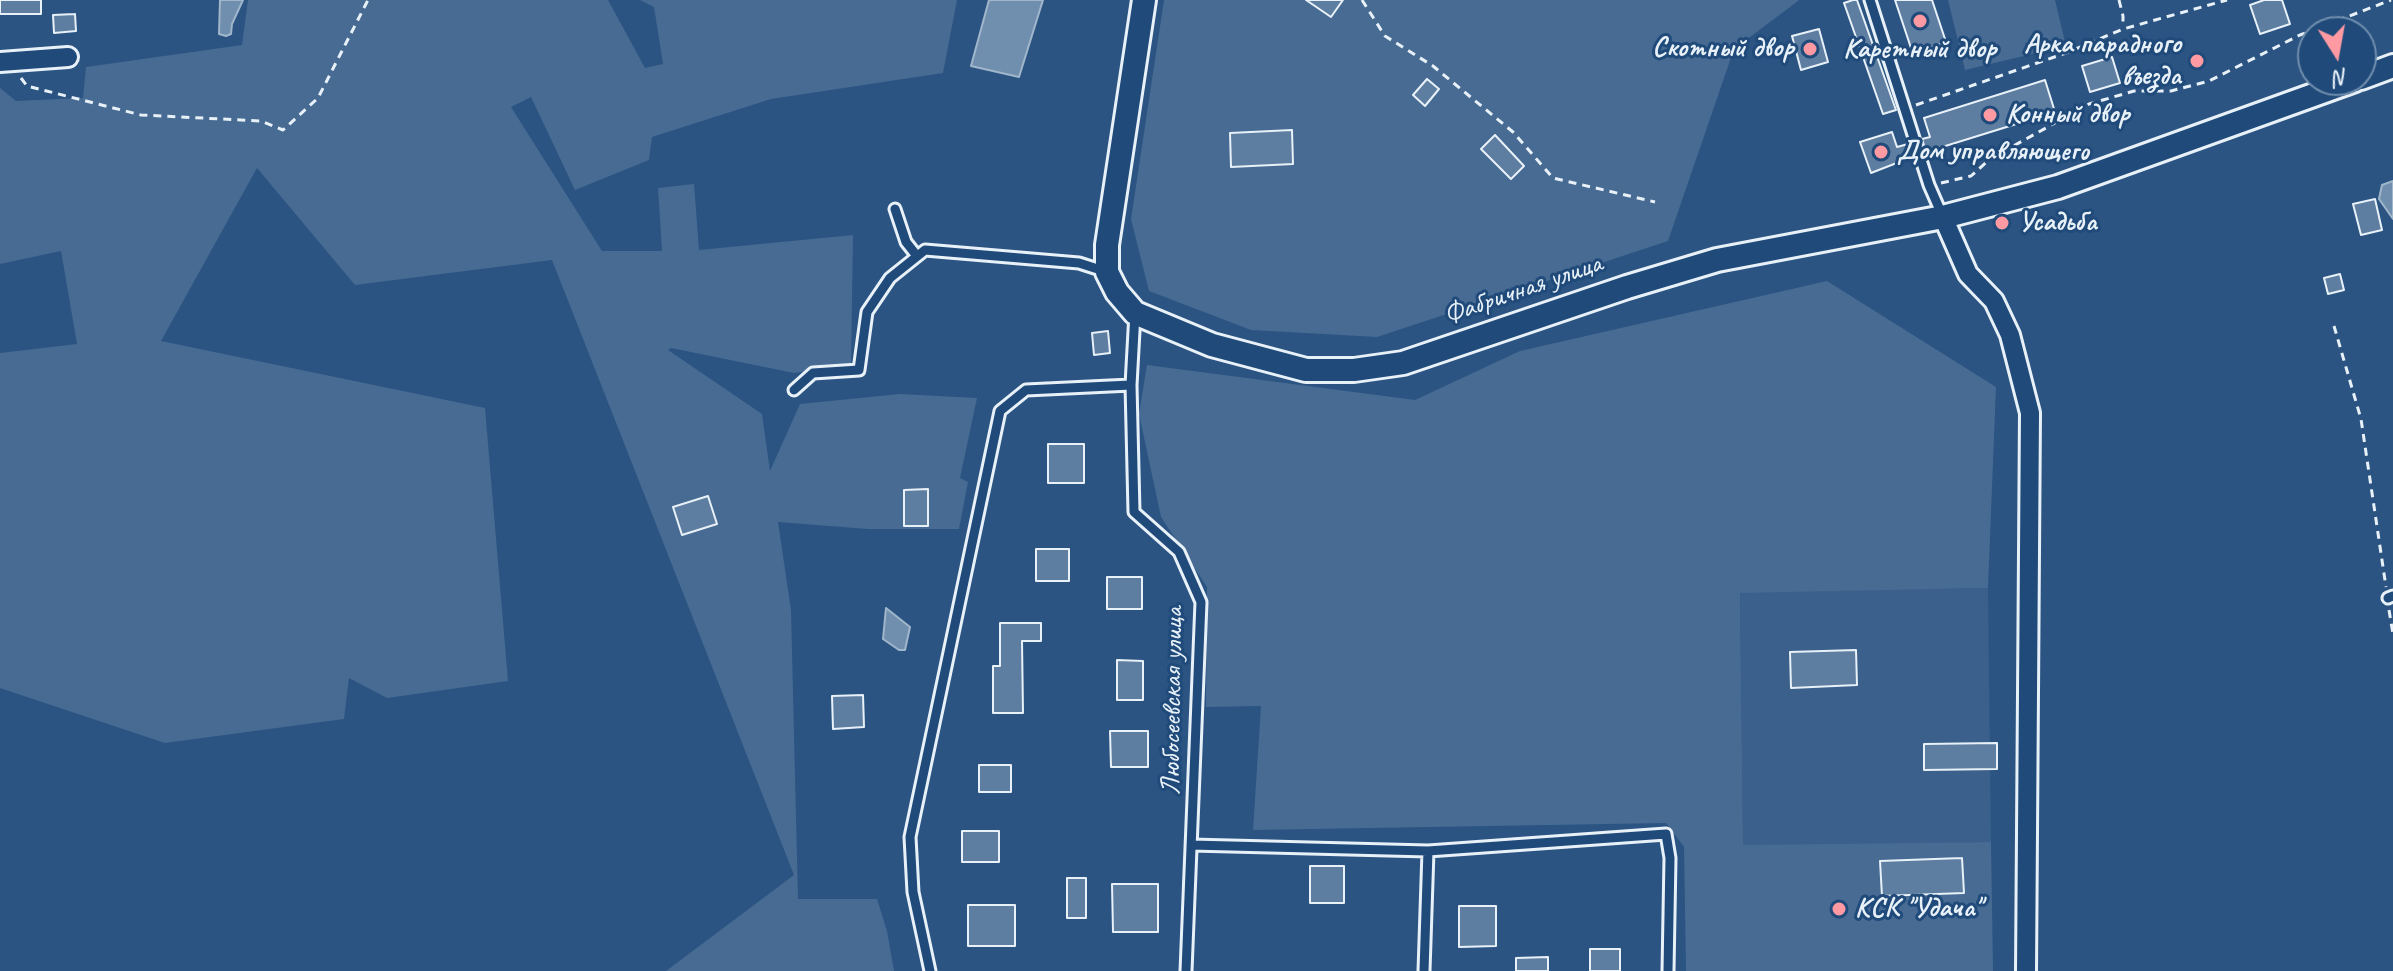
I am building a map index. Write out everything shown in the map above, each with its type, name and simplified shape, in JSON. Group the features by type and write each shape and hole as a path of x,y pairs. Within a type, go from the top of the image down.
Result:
{"street":[{"path":"1135,313 1117,292 1107,272 1107,245 1144,0"},
{"path":"5,62 68,57"},
{"name":"Фабричная улица","path":"1135,313 1212,345 1306,370 1354,370 1403,363 1717,260 1943,217 2058,187 2311,96"},
{"path":"1943,217 1968,274 1994,301 2010,335 2030,413 2026,971"}],"lane":[{"path":"1870,0 1929,185 1943,217"},
{"path":"895,209 901,230 917,256"},
{"path":"794,390 813,373 859,370 867,312 890,278 925,250 1079,263 1107,272"},
{"name":"Любосеевская улица","path":"1135,313 1131,385 1134,512 1179,552 1201,602 1186,971"},
{"path":"930,971 913,892 910,837 1000,411 1026,390 1131,385"},
{"path":"1191,845 1428,851 1666,834 1670,858 1668,971"},
{"path":"1424,971 1428,851"}],"path":[{"path":"5,62 27,86 141,115 261,121 283,130 318,98 368,0"},
{"path":"1362,0 1385,36 1433,66 1513,132 1553,178 1655,202"},
{"path":"2119,0 2123,29"},
{"path":"1905,109 2066,53 2123,29 2227,0"},
{"path":"1929,185 1971,176 1990,159 2089,104 2134,91 2171,91 2209,81 2300,35 2391,0"},
{"path":"2334,326 2361,419 2390,597 2393,634"}],"shaded area":[{"path":"220,0 243,0 231,34 226,36 219,34"},
{"path":"248,0 608,0 645,68 663,64 654,7 640,0 957,0 943,73 771,99 652,137 649,160 575,190 531,97 511,107 602,251 662,251 658,188 694,184 699,250 853,235 851,365 794,373 671,348 668,350 762,414 770,471 800,404 900,394 977,398 960,478 968,482 959,529 868,529 778,522 791,610 798,899 877,899 894,971 666,971 794,875 552,260 355,285 257,168 161,341 485,408 508,681 387,698 349,678 344,719 165,743 0,688 0,353 77,344 61,251 0,264 0,88 16,101 83,98 86,67 242,45"},
{"path":"989,0 1043,0 1019,77 971,66"},
{"path":"1164,0 1798,1 1734,49 1668,241 1377,337 1251,330 1149,291 1131,219"},
{"path":"1948,0 2055,0 2066,46 1965,70"},
{"path":"2393,181 2393,219 2379,199 2382,185"},
{"path":"1827,281 1996,387 1988,588 1740,593 1743,845 1991,842 1993,971 1686,971 1684,847 1666,823 1253,830 1261,706 1206,707 1207,587 1161,517 1139,414 1147,365 1415,400 1520,351"},
{"path":"1988,588 1991,842 1743,846 1740,592"},
{"path":"886,608 910,627 905,650 899,650 883,639"}],"building":[{"path":"0,0 41,0 41,14 0,14"},
{"path":"1306,0 1343,0 1331,17"},
{"path":"1857,0 1896,110 1883,114 1844,3"},
{"name":"Каретный двор","path":"1895,0 1932,0 1946,42 1913,54"},
{"path":"2264,0 2282,0 2290,24 2260,34 2250,5"},
{"path":"75,14 76,31 54,33 53,15"},
{"name":"Скотный двор","path":"1819,29 1828,62 1801,70 1792,36"},
{"path":"2112,57 2120,83 2090,92 2082,66"},
{"path":"1427,79 1439,89 1425,106 1413,95"},
{"name":"Конный двор","path":"2045,80 2055,112 1926,152 1922,139 1930,137 1924,118"},
{"path":"1292,130 1293,164 1231,167 1230,133"},
{"name":"Дом управляющего","path":"1892,132 1897,147 1908,144 1912,157 1871,173 1860,142"},
{"path":"1495,135 1524,166 1511,179 1481,149"},
{"path":"2375,199 2382,230 2361,235 2353,204"},
{"path":"2340,274 2344,290 2328,294 2324,278"},
{"path":"1108,331 1110,353 1094,355 1092,333"},
{"path":"1048,444 1084,444 1084,483 1048,483"},
{"path":"928,489 928,526 904,526 904,490"},
{"path":"708,496 717,524 682,535 673,507"},
{"path":"1036,549 1069,549 1069,581 1036,581"},
{"path":"1107,577 1142,577 1142,609 1107,609"},
{"path":"1000,623 1041,623 1041,641 1022,641 1023,713 993,713 993,666 1000,666"},
{"path":"1856,650 1857,685 1791,688 1790,652"},
{"path":"1117,660 1143,661 1143,700 1117,700"},
{"path":"863,695 864,727 833,729 832,696"},
{"path":"1110,731 1148,731 1148,767 1111,767"},
{"path":"1997,743 1997,769 1924,770 1924,744"},
{"path":"979,765 1011,765 1011,792 979,792"},
{"path":"962,831 999,831 999,862 962,862"},
{"path":"1962,858 1964,893 1882,896 1880,861"},
{"path":"1310,866 1344,866 1344,903 1310,903"},
{"path":"1067,878 1086,878 1086,918 1067,918"},
{"path":"1112,884 1158,884 1158,932 1113,932"},
{"path":"968,905 1015,905 1015,946 968,946"},
{"path":"1459,906 1496,906 1496,946 1459,947"},
{"path":"1590,949 1620,949 1620,971 1590,971"},
{"path":"1548,957 1548,971 1516,971 1516,958"}],"place":[{"name":"Каретный двор","path":"1920,21"},
{"name":"Скотный двор","path":"1810,49"},
{"name":"Арка парадного въезда","path":"2197,61"},
{"name":"Конный двор","path":"1990,115"},
{"name":"Дом управляющего","path":"1881,152"},
{"name":"Усадьба","path":"2002,223"},
{"name":"КСК \"Удача\"","path":"1839,909"}]}
